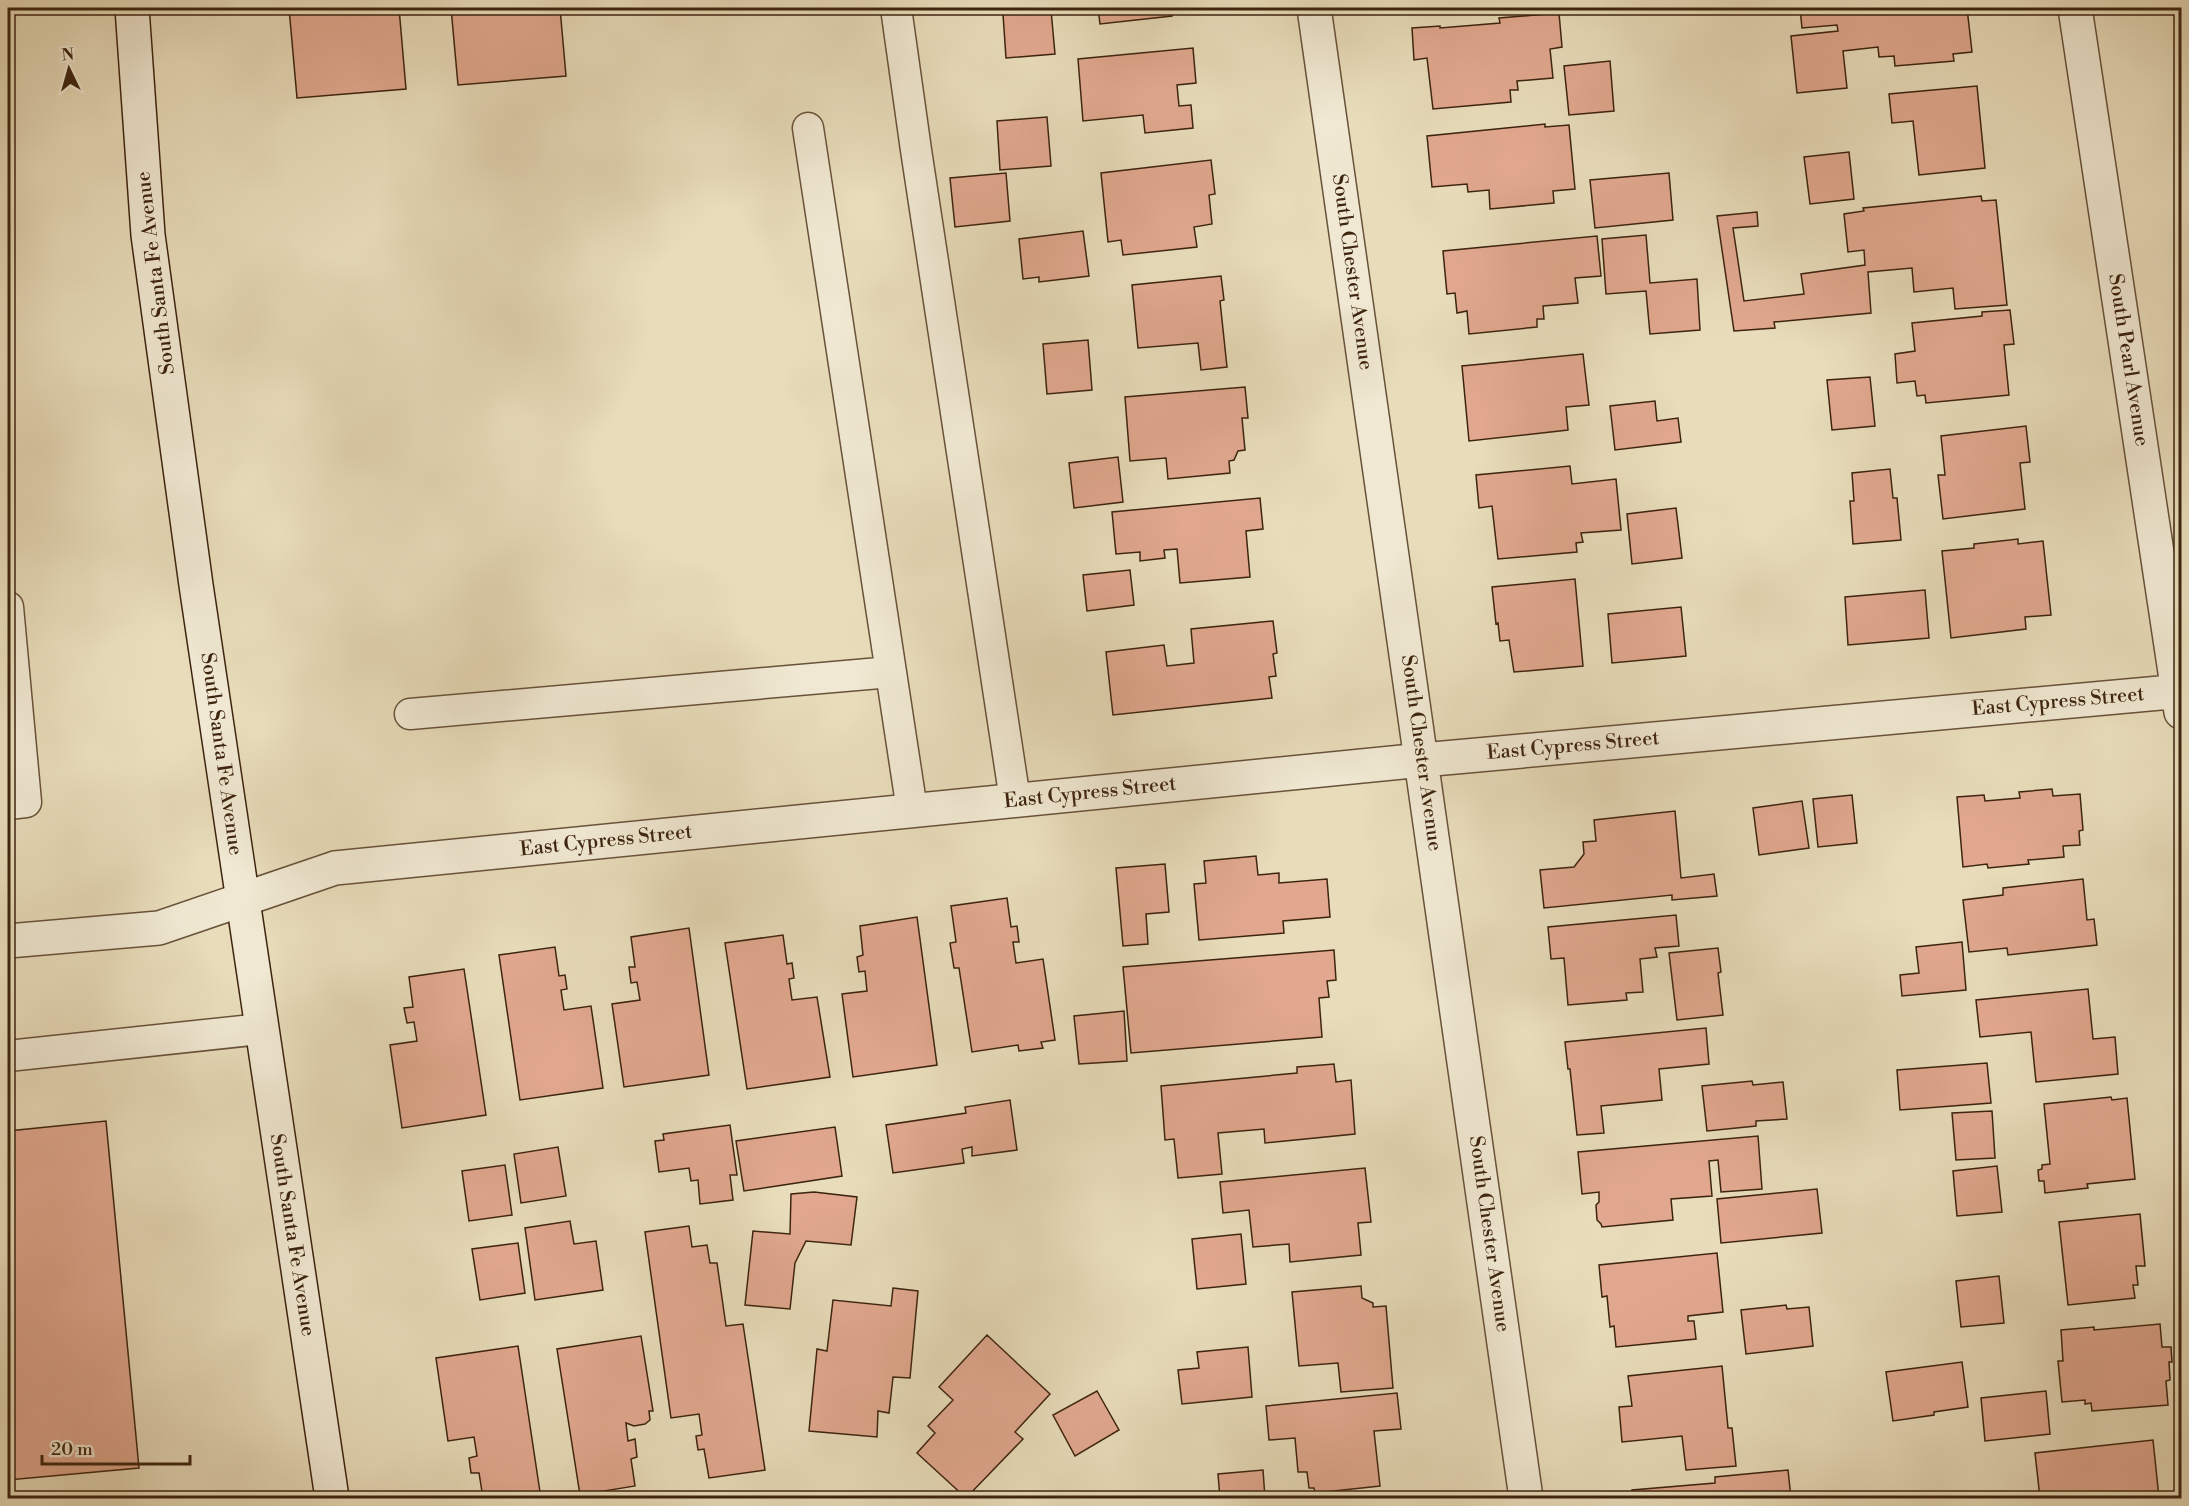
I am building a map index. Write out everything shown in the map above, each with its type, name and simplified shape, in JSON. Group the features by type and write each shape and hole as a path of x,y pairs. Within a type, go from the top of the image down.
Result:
{"street":[{"name":"South Santa Fe Avenue","path":"132,8 148,235 198,597 332,1498"},
{"name":"South Chester Avenue","path":"1314,8 1526,1498"},
{"name":"South Pearl Avenue","path":"2074,8 2180,698"},
{"name":"East Cypress Street","path":"8,941 159,928 335,868 1422,759 2180,698"}],"lane":[{"path":"896,8 1015,800"},
{"path":"808,128 912,810"},
{"path":"8,607 10,668 26,802 8,804"},
{"path":"410,714 891,672"},
{"path":"8,1056 261,1029"}],"building":[{"path":"289,8 399,8 406,89 297,98"},
{"path":"451,8 560,8 566,76 458,85"},
{"path":"1098,8 1171,8 1172,16 1100,24"},
{"path":"1800,8 1967,8 1972,52 1953,54 1954,61 1895,66 1894,56 1879,57 1878,47 1843,51 1847,88 1797,93 1791,36 1838,31 1837,25 1802,28"},
{"path":"1051,10 1055,54 1006,58 1003,14"},
{"path":"1559,13 1562,47 1550,49 1553,78 1517,81 1518,90 1510,90 1511,102 1433,109 1427,58 1414,60 1412,28 1500,23 1499,18"},
{"path":"1193,48 1196,83 1177,85 1179,106 1191,105 1193,128 1145,133 1143,115 1083,121 1078,59"},
{"path":"1610,61 1614,111 1569,115 1564,66"},
{"path":"1977,86 1985,168 1919,175 1913,121 1892,123 1889,94"},
{"path":"1047,117 1051,166 1000,170 997,121"},
{"path":"1545,124 1545,127 1569,125 1575,189 1553,191 1554,203 1490,209 1489,190 1468,192 1467,184 1432,187 1427,136"},
{"path":"1849,152 1854,199 1810,204 1804,157"},
{"path":"1211,160 1215,194 1209,195 1212,224 1194,227 1197,247 1123,255 1121,240 1108,242 1101,173"},
{"path":"1006,173 1010,221 955,227 950,178"},
{"path":"1669,173 1673,220 1595,228 1590,180"},
{"path":"1981,196 1982,201 1996,200 2007,305 1955,309 1953,288 1914,292 1912,268 1868,272 1871,313 1774,322 1775,328 1734,331 1717,216 1757,212 1758,226 1733,228 1744,301 1804,294 1801,274 1865,265 1864,250 1848,252 1844,214 1864,211 1863,208"},
{"path":"1083,231 1089,276 1039,282 1039,277 1023,279 1019,239"},
{"path":"1646,235 1650,283 1697,279 1700,330 1650,334 1646,291 1606,294 1602,239"},
{"path":"1597,236 1601,276 1575,278 1578,303 1543,306 1544,319 1537,319 1537,327 1469,334 1467,311 1457,313 1455,293 1447,294 1443,251"},
{"path":"1221,276 1224,300 1220,301 1227,367 1201,370 1198,343 1138,348 1132,285"},
{"path":"2010,310 2014,344 2004,345 2009,395 1926,403 1925,395 1917,396 1915,381 1897,383 1895,354 1915,351 1912,323 1982,316 1982,312"},
{"path":"1088,340 1092,390 1047,394 1043,344"},
{"path":"1583,354 1589,405 1566,407 1568,430 1469,441 1462,366"},
{"path":"1870,377 1875,426 1832,430 1827,380"},
{"path":"1245,387 1248,418 1242,418 1245,450 1238,451 1234,460 1229,461 1230,473 1168,479 1166,458 1130,461 1125,397"},
{"path":"1655,401 1657,421 1678,418 1681,442 1615,450 1610,406"},
{"path":"2026,426 2030,462 2020,463 2025,509 1943,519 1938,475 1945,475 1941,436"},
{"path":"1118,457 1123,502 1074,508 1069,463"},
{"path":"1570,466 1572,484 1616,479 1621,530 1581,533 1583,542 1576,543 1577,552 1498,559 1492,506 1479,508 1476,475"},
{"path":"1890,469 1893,498 1897,498 1901,540 1853,544 1850,501 1854,501 1852,473"},
{"path":"1260,498 1263,529 1246,531 1250,577 1180,583 1177,549 1164,550 1165,558 1140,561 1140,552 1116,554 1112,512"},
{"path":"1676,508 1682,558 1632,564 1627,514"},
{"path":"2018,539 2018,544 2043,541 2051,615 2025,617 2026,629 1951,638 1942,551 1974,548 1974,544"},
{"path":"1130,570 1134,605 1087,611 1083,575"},
{"path":"1575,579 1583,666 1514,672 1509,640 1500,641 1492,587"},
{"path":"1925,590 1929,638 1848,645 1845,597"},
{"path":"1681,607 1686,656 1612,663 1608,614"},
{"path":"1273,621 1277,653 1273,654 1276,676 1269,677 1272,698 1113,715 1106,652 1164,645 1167,666 1194,663 1191,629"},
{"path":"2052,789 2053,796 2080,794 2083,830 2079,831 2080,845 2063,846 2064,857 2028,860 2029,864 1988,868 1987,864 1963,867 1957,797 1984,795 1985,801 2020,798 2019,792"},
{"path":"1852,795 1857,843 1818,847 1813,799"},
{"path":"1802,801 1809,848 1759,855 1753,808"},
{"path":"1675,811 1681,878 1714,874 1717,896 1672,900 1672,895 1544,908 1540,870 1574,867 1584,854 1583,842 1596,841 1594,820"},
{"path":"1256,856 1258,875 1279,873 1279,883 1327,879 1330,917 1283,921 1284,933 1199,940 1194,884 1206,883 1204,861"},
{"path":"1165,864 1169,912 1146,914 1148,944 1123,946 1116,868"},
{"path":"2083,879 2087,920 2094,919 2097,945 2008,955 2007,948 1969,952 1963,900 2003,895 2003,888"},
{"path":"1007,898 1011,927 1017,926 1019,942 1013,942 1016,963 1043,959 1055,1040 1041,1042 1043,1048 1019,1051 1018,1045 972,1052 959,968 954,968 950,943 956,942 951,906"},
{"path":"1676,915 1679,946 1655,948 1657,957 1640,959 1643,992 1626,993 1627,1000 1568,1005 1564,958 1551,959 1548,927"},
{"path":"917,917 937,1065 853,1077 842,994 867,991 865,971 859,972 857,957 863,955 860,926"},
{"path":"689,928 709,1075 624,1087 612,1004 640,1000 637,982 631,983 629,967 635,967 631,937"},
{"path":"783,935 787,964 792,963 794,978 789,979 792,1000 817,997 830,1077 747,1089 725,943"},
{"path":"1962,942 1966,990 1902,996 1900,975 1919,973 1916,947"},
{"path":"555,947 559,976 565,975 567,989 561,990 564,1010 591,1006 603,1088 520,1100 499,955"},
{"path":"1718,948 1721,972 1718,973 1723,1015 1677,1020 1669,953"},
{"path":"1334,950 1336,980 1327,981 1329,997 1319,998 1322,1037 1131,1053 1123,967"},
{"path":"464,969 486,1115 402,1128 390,1045 417,1041 414,1022 407,1023 404,1008 413,1007 409,977"},
{"path":"2088,989 2093,1039 2115,1037 2118,1074 2036,1082 2031,1032 1980,1037 1976,1000"},
{"path":"1124,1011 1127,1061 1079,1064 1074,1016"},
{"path":"1706,1028 1709,1064 1659,1069 1662,1100 1601,1106 1604,1133 1577,1135 1565,1042"},
{"path":"1987,1063 1991,1103 1900,1110 1897,1070"},
{"path":"1334,1064 1336,1082 1351,1080 1355,1134 1265,1143 1264,1129 1218,1133 1222,1174 1178,1178 1174,1139 1165,1140 1161,1086 1297,1073 1297,1067"},
{"path":"1752,1081 1753,1085 1783,1082 1787,1119 1756,1121 1756,1126 1707,1131 1702,1086"},
{"path":"2111,1097 2112,1100 2127,1098 2135,1179 2087,1184 2088,1188 2045,1193 2044,1181 2039,1181 2038,1170 2042,1169 2042,1165 2050,1164 2044,1104"},
{"path":"1010,1100 1017,1150 972,1156 972,1147 962,1149 964,1163 893,1173 886,1125 966,1113 965,1107"},
{"path":"1992,1111 1995,1158 1956,1160 1952,1113"},
{"path":"106,1121 139,1468 8,1480 8,1131"},
{"path":"730,1125 737,1175 730,1175 733,1200 700,1204 698,1180 691,1181 689,1168 659,1172 655,1141 664,1140 663,1134"},
{"path":"835,1127 842,1176 744,1191 736,1141"},
{"path":"1758,1136 1762,1189 1721,1192 1718,1160 1709,1161 1712,1196 1671,1199 1673,1220 1602,1227 1597,1220 1596,1205 1599,1202 1599,1192 1582,1194 1578,1152"},
{"path":"558,1147 566,1196 521,1203 514,1154"},
{"path":"505,1165 512,1215 469,1221 462,1171"},
{"path":"1997,1166 2002,1212 1957,1216 1953,1171"},
{"path":"1365,1168 1371,1222 1358,1223 1361,1255 1290,1262 1289,1244 1253,1247 1249,1210 1223,1213 1220,1182"},
{"path":"1817,1189 1822,1233 1721,1243 1717,1199"},
{"path":"814,1192 857,1197 851,1245 806,1241 795,1263 790,1309 745,1305 753,1231 790,1234 791,1194"},
{"path":"2140,1214 2145,1266 2136,1266 2138,1285 2133,1285 2135,1298 2068,1305 2059,1222"},
{"path":"570,1221 574,1244 596,1241 603,1290 535,1300 525,1228"},
{"path":"689,1226 692,1247 707,1245 710,1263 717,1263 726,1326 743,1324 765,1470 709,1478 704,1449 698,1450 696,1436 702,1435 699,1414 671,1418 645,1232"},
{"path":"1241,1234 1246,1284 1197,1289 1192,1239"},
{"path":"518,1243 525,1293 480,1300 472,1249"},
{"path":"1717,1253 1723,1312 1688,1316 1688,1321 1694,1321 1696,1339 1616,1347 1614,1326 1610,1327 1607,1296 1602,1297 1599,1265"},
{"path":"1999,1276 2004,1323 1961,1327 1956,1281"},
{"path":"1361,1286 1362,1298 1373,1303 1373,1307 1386,1306 1393,1388 1341,1392 1338,1363 1299,1366 1292,1292"},
{"path":"893,1288 918,1291 910,1378 893,1377 889,1413 878,1411 877,1437 809,1431 817,1349 827,1351 833,1300 891,1306"},
{"path":"1786,1305 1787,1309 1809,1307 1813,1346 1746,1354 1741,1310"},
{"path":"2160,1324 2162,1347 2171,1347 2170,1380 2166,1381 2168,1405 2092,1411 2091,1403 2085,1404 2085,1400 2062,1402 2058,1361 2063,1361 2061,1330 2094,1327 2094,1330"},
{"path":"987,1335 1050,1394 1015,1432 1023,1439 966,1498 917,1453 935,1433 928,1426 953,1400 939,1387"},
{"path":"641,1336 653,1411 649,1411 650,1420 645,1424 634,1426 626,1423 628,1441 635,1439 637,1457 631,1459 635,1486 580,1495 557,1349"},
{"path":"518,1346 540,1492 483,1498 479,1473 471,1473 469,1458 477,1456 474,1437 448,1441 436,1358"},
{"path":"1248,1347 1252,1397 1182,1404 1178,1370 1199,1368 1197,1352"},
{"path":"1962,1362 1968,1407 1893,1421 1886,1372"},
{"path":"1722,1366 1728,1428 1732,1428 1736,1466 1686,1470 1682,1436 1622,1442 1619,1407 1632,1406 1628,1376"},
{"path":"1097,1391 1119,1430 1075,1456 1053,1415"},
{"path":"2046,1391 2050,1434 1985,1441 1981,1398"},
{"path":"1397,1393 1401,1429 1374,1431 1380,1486 1315,1493 1314,1488 1309,1488 1307,1472 1298,1472 1295,1438 1269,1440 1266,1406"},
{"path":"2153,1440 2159,1498 2040,1498 2035,1453"},
{"path":"1263,1470 1265,1498 1220,1498 1218,1474"},
{"path":"1788,1470 1791,1498 1633,1498 1632,1490 1715,1483 1715,1477"}]}
